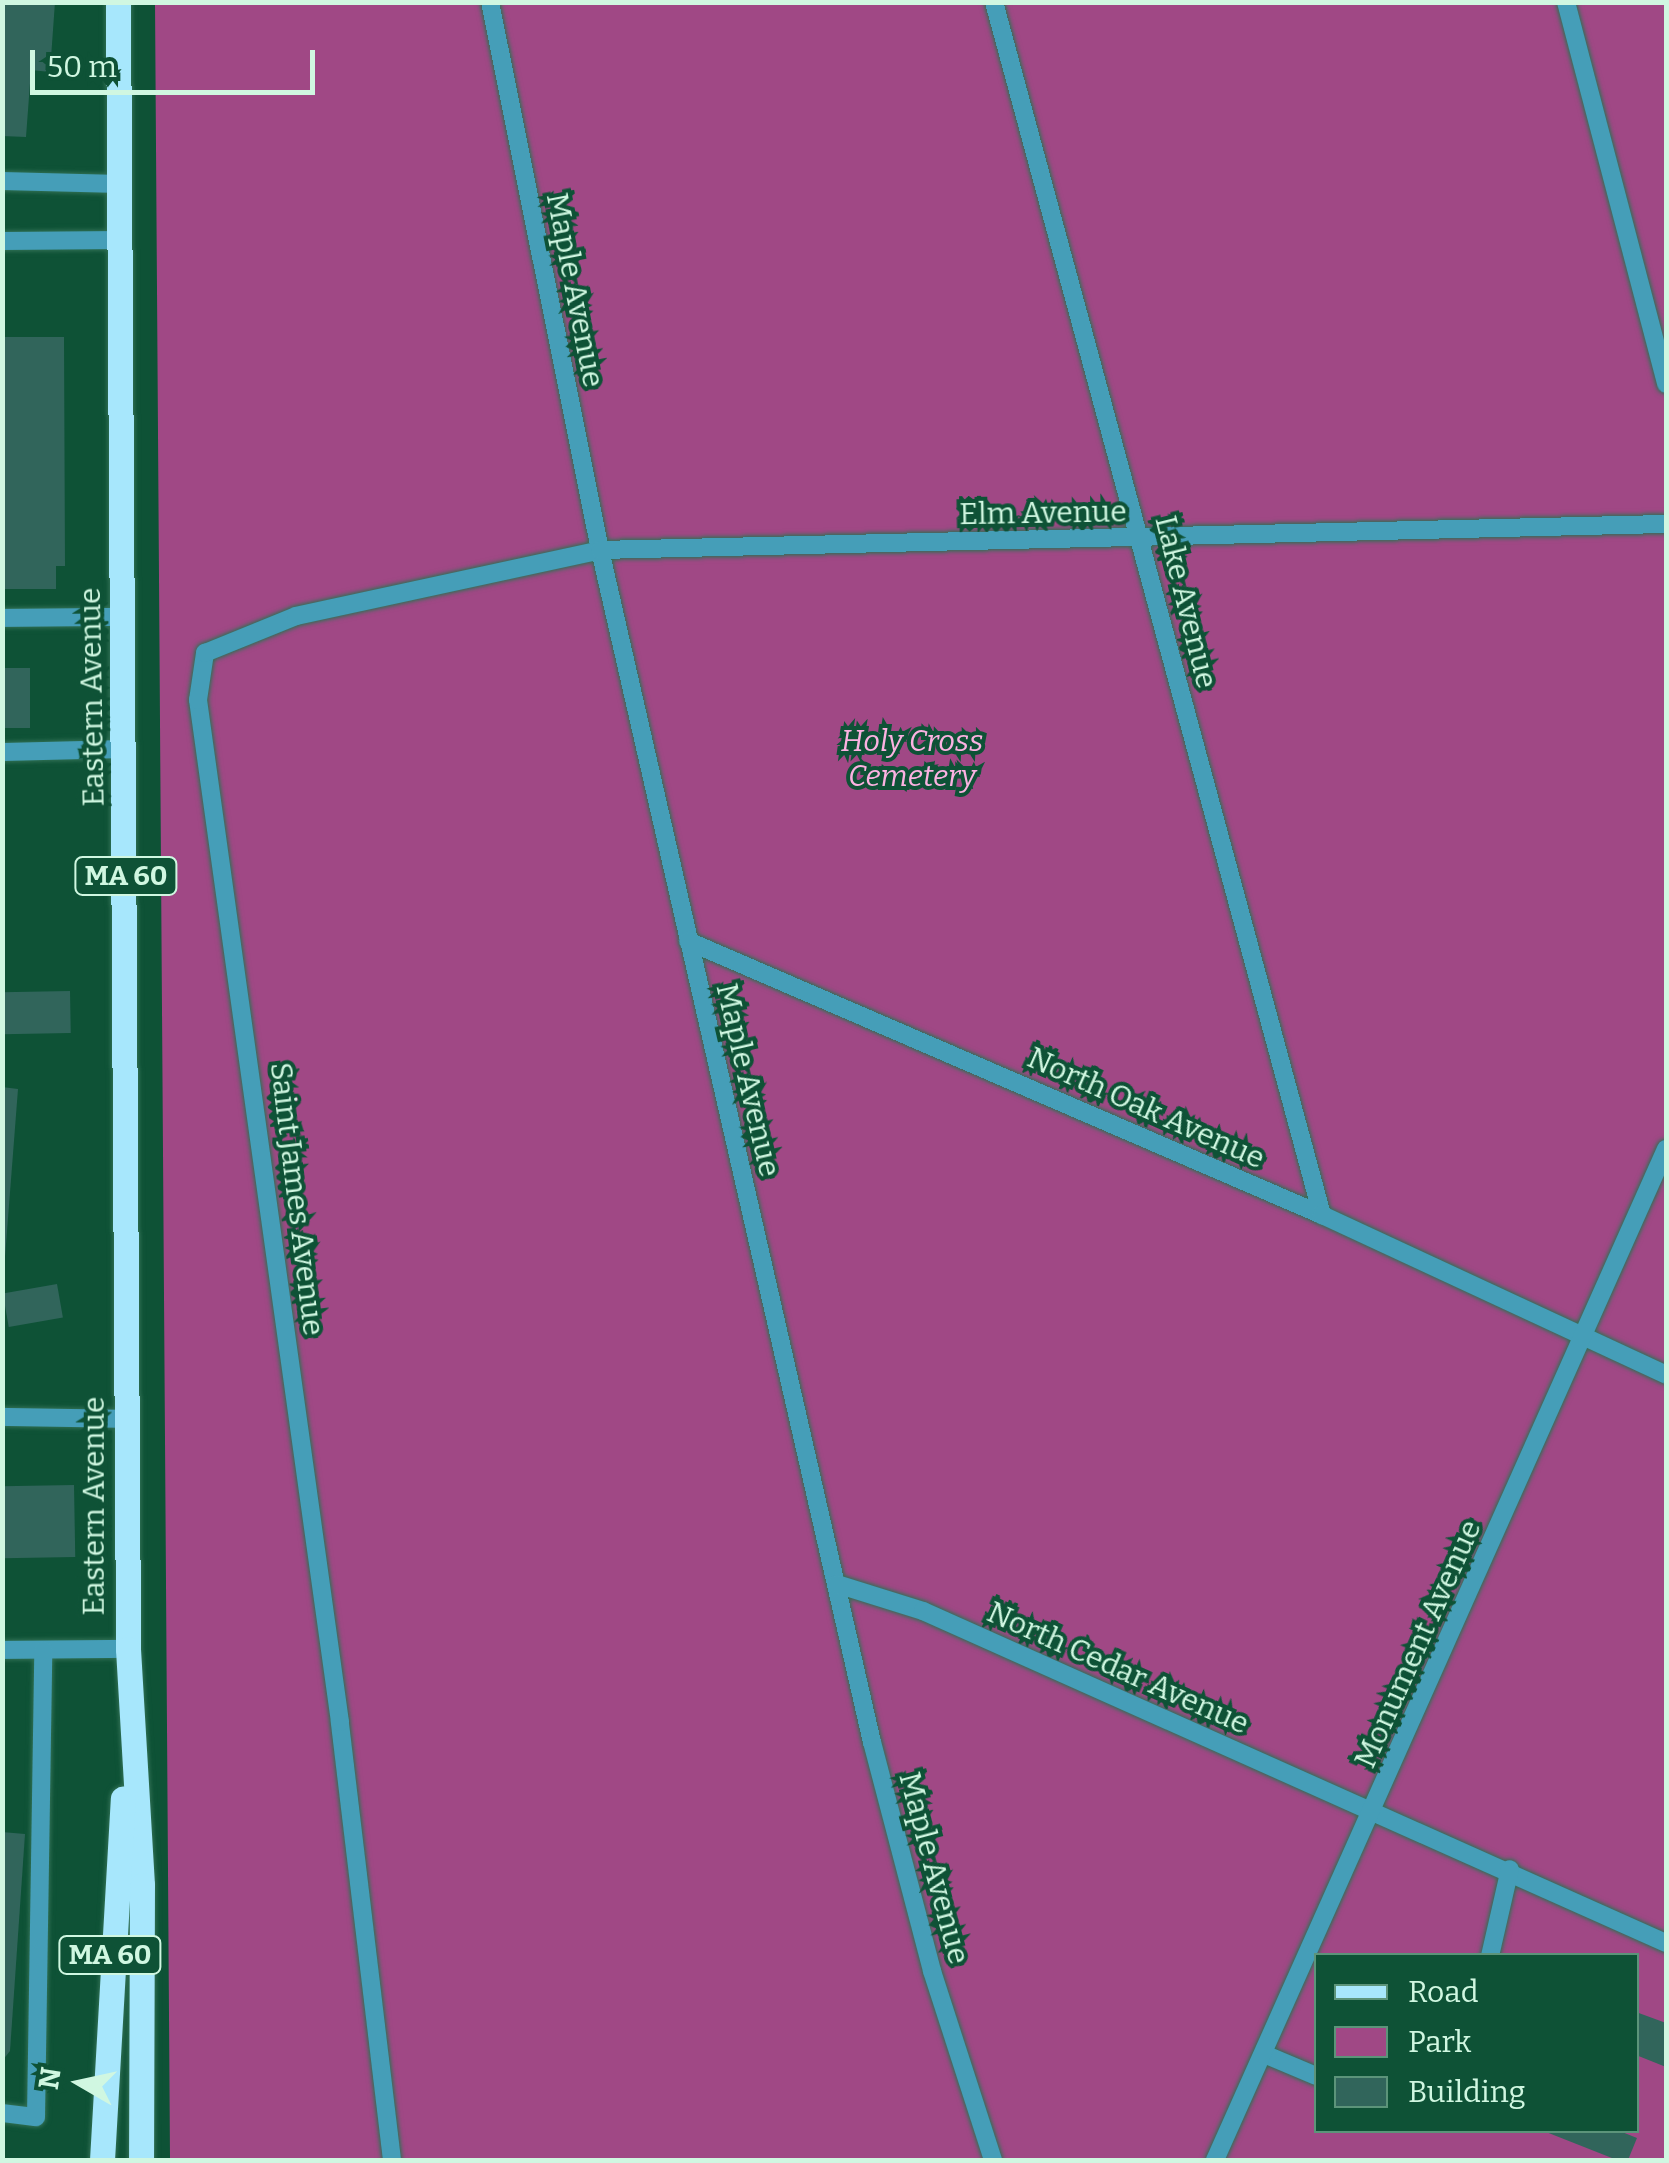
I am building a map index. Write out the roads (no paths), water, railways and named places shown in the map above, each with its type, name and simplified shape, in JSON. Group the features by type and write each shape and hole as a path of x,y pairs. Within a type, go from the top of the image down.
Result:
{"main road":[{"name":"Eastern Avenue","path":"118,2 125,750 125,1419 129,1750 142,1885 141,2160"},
{"name":"Eastern Avenue","path":"102,2160 112,1884 129,1750"}],"lane":[{"name":"Maple Avenue","path":"490,2 600,550 837,1584 932,1971 993,2160"},
{"name":"Lake Avenue","path":"994,2 1143,538 1322,1215"},
{"path":"1566,2 1666,384"},
{"path":"2,181 120,184"},
{"path":"2,240 120,240"},
{"name":"Elm Avenue","path":"600,550 1666,524"},
{"name":"Saint James Avenue","path":"392,2160 200,672 205,652 282,620 600,550"},
{"path":"2,618 123,617"},
{"path":"2,752 125,750"},
{"name":"North Oak Avenue","path":"688,940 1322,1215 1577,1338 1666,1375"},
{"name":"Monument Avenue","path":"1215,2160 1479,1580 1577,1338 1666,1149"},
{"path":"2,1417 125,1419"},
{"name":"North Cedar Avenue","path":"837,1584 923,1611 1510,1870 1666,1943"},
{"path":"2,1650 128,1649"},
{"path":"2,2113 36,2117 43,1650"},
{"path":"1491,1953 1510,1870"},
{"path":"1264,2054 1314,2075"}],"park label":[{"name":"Holy Cross Cemetery","path":"912,758"}]}
